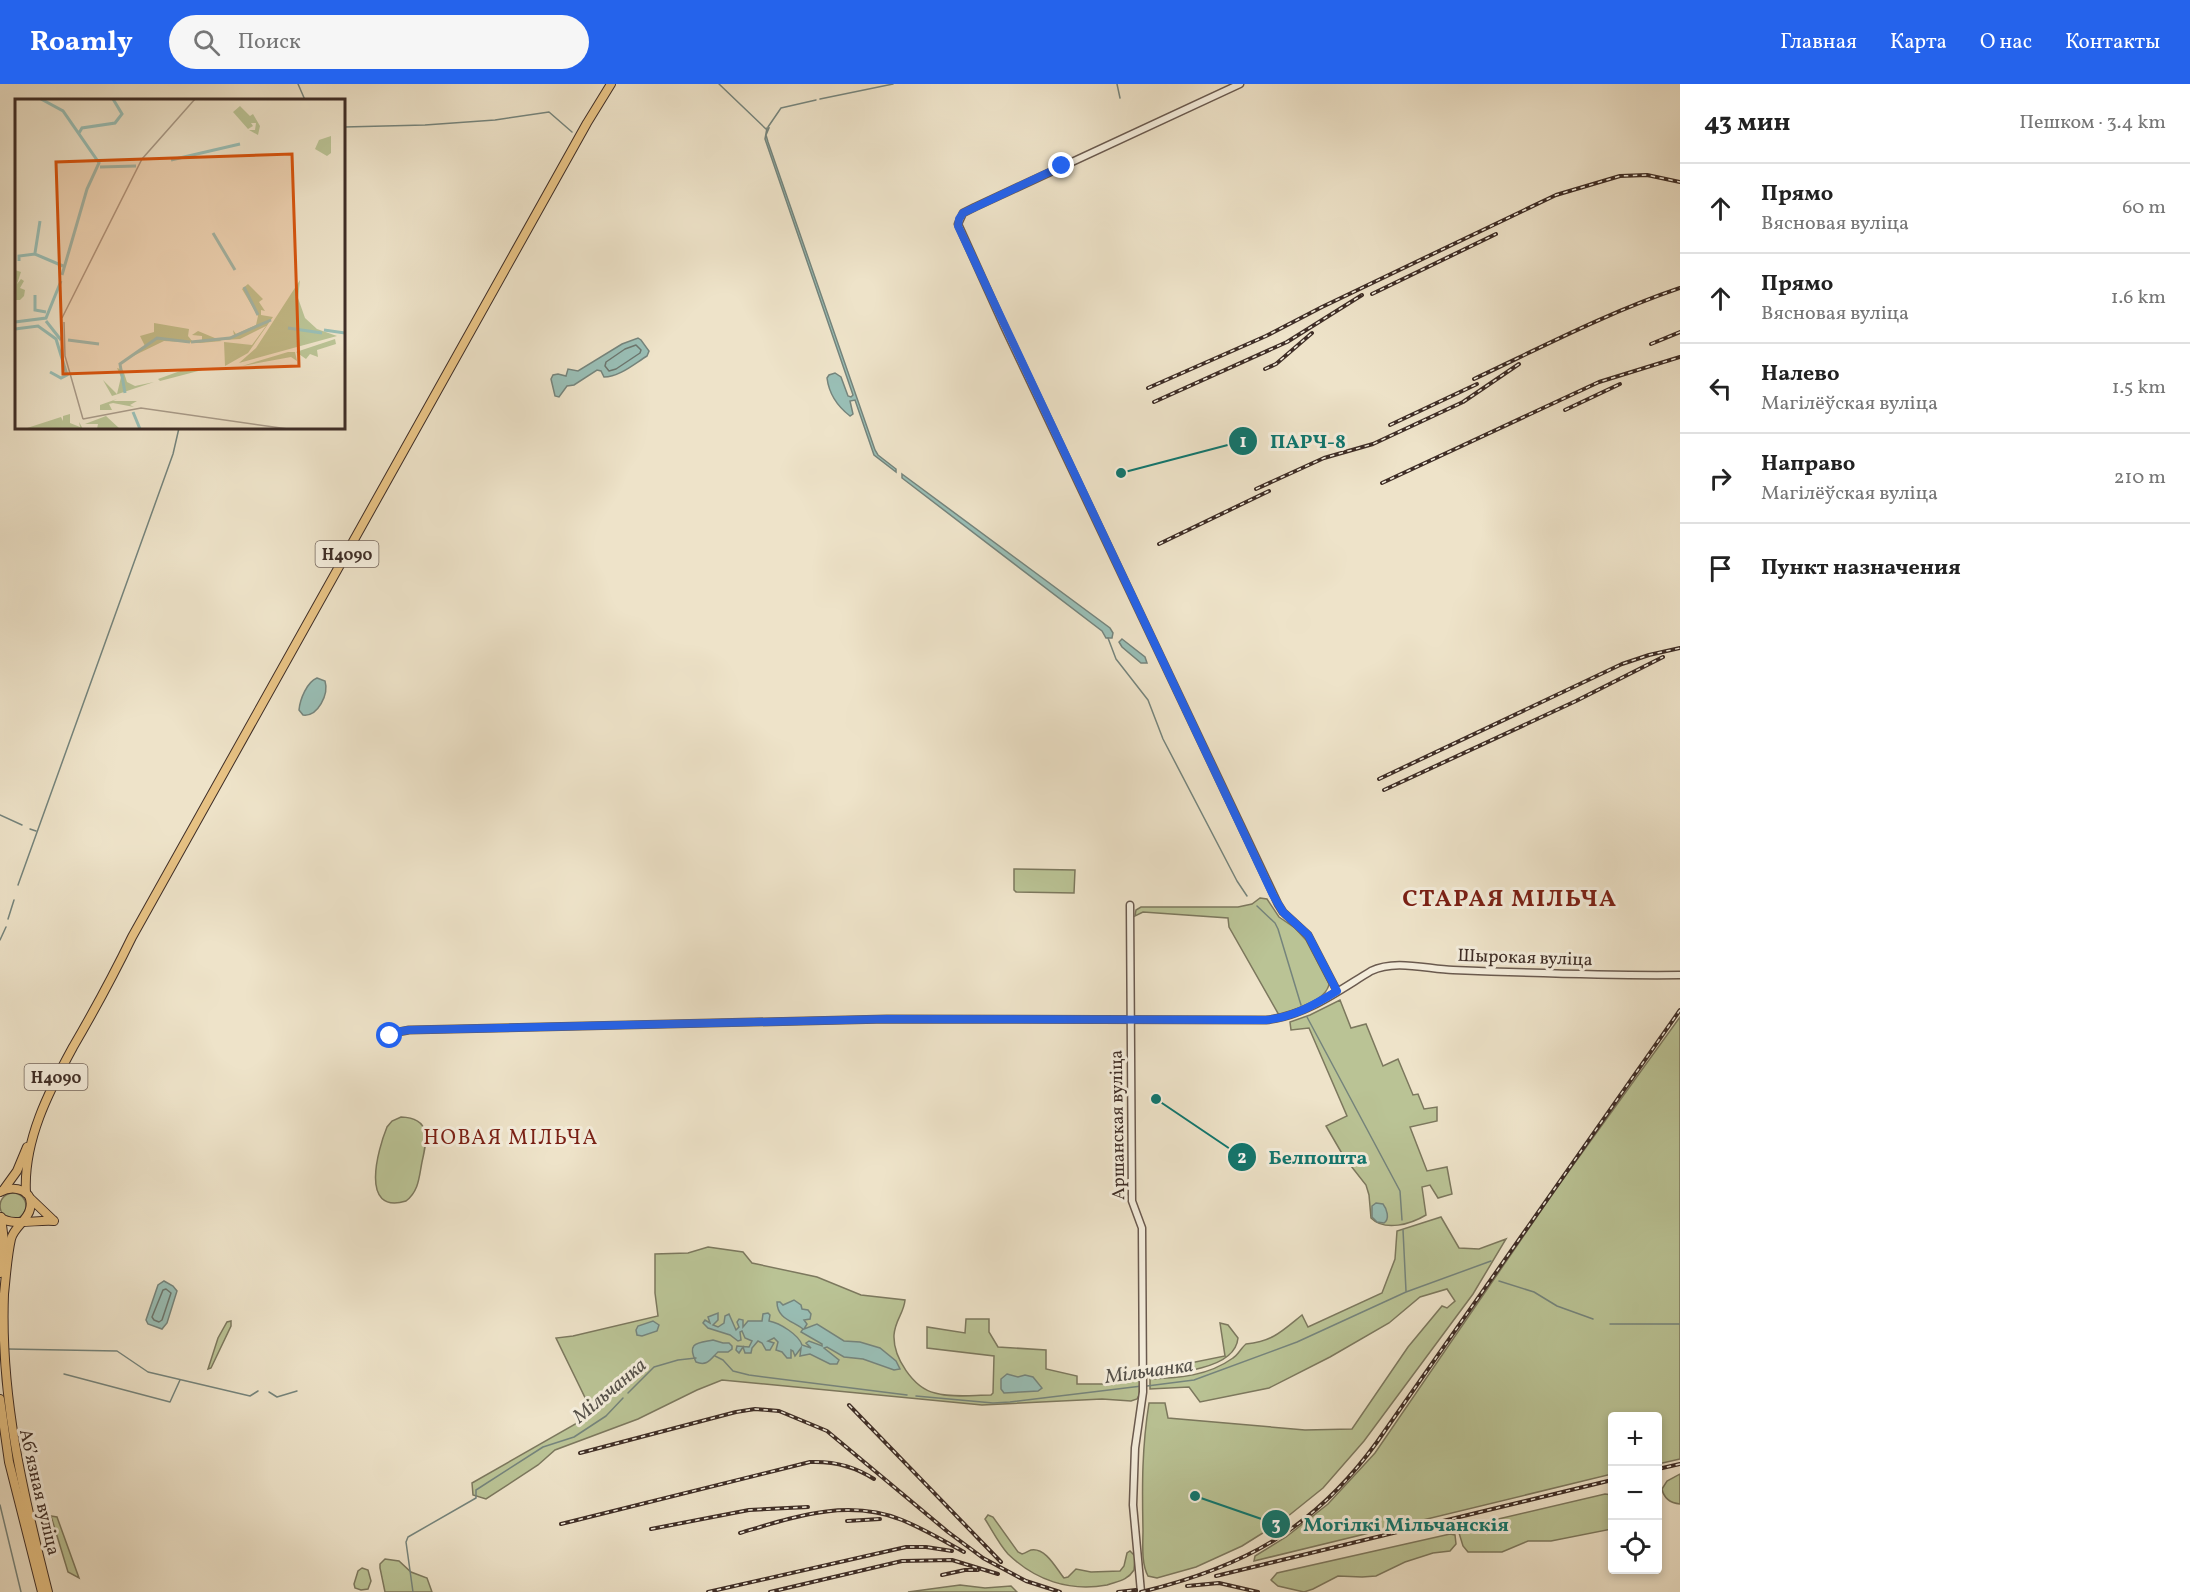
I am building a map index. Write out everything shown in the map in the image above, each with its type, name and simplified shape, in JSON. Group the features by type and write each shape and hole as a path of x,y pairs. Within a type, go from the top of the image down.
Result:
{"main road":[{"name":"Н4090","path":"1,1192 17,1171 35,1133 60,1069 132,938 587,123 611,84"},
{"name":"Н4090","path":"21,1221 28,1215 31,1207 25,1173 35,1133"},
{"name":"Н4090","path":"1,1192 19,1188 28,1196"},
{"path":"0,1217 10,1222 54,1221 41,1211 28,1196"},
{"path":"0,1217 4,1241 0,1273"},
{"name":"Абʼязная вуліца","path":"21,1221 11,1239 6,1277 3,1320 4,1386 15,1461 48,1592"},
{"name":"Абʼязная вуліца","path":"0,1399 9,1462 42,1592"}],"street":[{"path":"388,1041 393,1033 409,1030 887,1019 1282,1018 1296,1014 1337,991 1308,935 1283,912 1273,895 958,224 963,213 975,207 1240,84"},
{"name":"Аршанская вуліца","path":"1130,904 1132,1201 1142,1228 1143,1392 1135,1448 1133,1495 1141,1592"},
{"name":"Шырокая вуліца","path":"1337,991 1379,967 1392,966 1451,970 1680,975"}],"green space":[{"path":"1014,869 1075,870 1074,893 1016,892 1014,890"},
{"path":"1260,898 1267,899 1279,917 1295,928 1306,940 1329,984 1327,990 1316,1000 1279,1015 1229,927 1228,918 1143,912 1135,916 1136,910 1141,907 1238,907 1252,904"},
{"path":"1340,1000 1351,1028 1366,1024 1383,1066 1398,1059 1413,1095 1418,1094 1424,1109 1437,1107 1437,1121 1410,1127 1427,1171 1447,1167 1452,1194 1438,1198 1430,1185 1422,1187 1426,1215 1406,1224 1383,1225 1371,1218 1366,1185 1344,1157 1326,1126 1347,1116 1309,1028 1291,1030 1290,1022"},
{"path":"1680,1017 1680,1459 1662,1463 1662,1412 1608,1412 1608,1475 1254,1561 1255,1556 1286,1537 1328,1504 1375,1453 1553,1193"},
{"path":"401,1117 418,1121 423,1126 426,1138 414,1193 406,1201 391,1203 382,1198 377,1190 377,1164 387,1127 392,1121"},
{"path":"13,1193 22,1197 26,1206 22,1215 13,1219 4,1215 0,1206 4,1197"},
{"path":"1441,1217 1459,1248 1479,1249 1506,1239 1473,1294 1364,1441 1323,1488 1282,1521 1242,1546 1196,1567 1157,1578 1148,1576 1143,1553 1143,1482 1149,1403 1165,1403 1168,1418 1305,1430 1352,1429 1408,1347 1442,1306 1447,1308 1455,1301 1447,1289 1420,1297 1389,1323 1269,1388 1200,1402 1189,1387 1150,1389 1150,1379 1182,1377 1214,1369 1235,1357 1246,1344 1270,1338 1302,1315 1308,1327 1382,1293 1395,1259 1397,1231"},
{"path":"708,1247 743,1252 752,1263 817,1277 861,1295 905,1300 894,1335 897,1353 912,1378 919,1385 935,1393 963,1396 993,1393 994,1356 927,1348 927,1327 965,1333 966,1319 989,1319 989,1332 998,1347 1046,1350 1046,1369 1077,1376 1077,1384 1104,1384 1140,1379 1139,1395 1137,1399 1131,1401 1102,1399 982,1405 722,1380 638,1419 555,1450 538,1465 486,1499 473,1495 472,1483 593,1414 556,1338 658,1316 655,1293 655,1254 688,1253"},
{"path":"231,1321 231,1326 211,1368 208,1369 218,1338 227,1322"},
{"path":"1220,1323 1228,1325 1238,1338 1234,1349 1226,1357 1214,1364 1186,1371 1148,1374 1146,1372 1225,1356"},
{"path":"1680,1474 1680,1504 1673,1503 1664,1495 1662,1489 1667,1481"},
{"path":"1608,1494 1608,1530 1551,1541 1528,1541 1502,1552 1468,1552 1463,1546 1459,1533 1464,1527"},
{"path":"988,1515 993,1517 1018,1552 1022,1554 1036,1550 1042,1552 1064,1578 1076,1569 1091,1572 1120,1571 1130,1551 1135,1556 1134,1570 1125,1579 1107,1585 1079,1587 1053,1582 1030,1571 1008,1554 985,1519"},
{"path":"51,1516 57,1517 79,1578 68,1572"},
{"path":"1450,1534 1455,1535 1456,1544 1450,1551 1433,1553 1405,1562 1376,1576 1338,1576 1304,1592 1278,1586 1271,1580 1277,1573"},
{"path":"385,1559 399,1561 411,1572 427,1578 432,1592 385,1592 380,1564"},
{"path":"362,1568 368,1570 371,1581 368,1589 361,1590 355,1588 354,1584 358,1571"},
{"path":"960,1585 985,1588 1011,1586 1017,1592 908,1592"}],"water":[{"path":"767,128 769,128 766,135 768,142 875,450 896,469 896,472 874,455 855,400 850,401 853,414 850,416 838,404 830,389 827,378 835,373 841,377 848,396 853,395 765,139"},
{"path":"638,338 649,351 647,356 615,375 604,377 601,371 597,370 574,385 567,386 559,397 555,396 551,379 553,375 566,376 568,369 578,371 622,344"},
{"path":"902,474 1110,628 1113,633 1112,638 1106,638 1102,631 902,478"},
{"path":"1122,639 1145,657 1147,663 1141,663 1122,647 1119,642"},
{"path":"317,678 325,681 324,698 318,709 308,715 303,715 299,710 302,696 310,683"},
{"path":"1376,1203 1383,1204 1386,1209 1387,1217 1384,1223 1377,1222 1372,1217 1372,1206"},
{"path":"164,1281 177,1291 167,1323 162,1329 148,1324 146,1320 158,1285"},
{"path":"794,1300 801,1305 802,1309 808,1310 811,1314 810,1319 804,1320 807,1324 804,1329 817,1324 844,1341 860,1342 880,1348 896,1361 900,1369 894,1370 863,1359 844,1357 827,1347 824,1348 839,1360 837,1364 830,1364 810,1354 800,1356 801,1348 795,1356 791,1350 791,1358 787,1358 782,1352 776,1350 778,1342 774,1338 768,1341 774,1343 770,1350 766,1350 758,1341 751,1353 745,1353 743,1347 739,1353 736,1350 737,1346 749,1347 752,1341 745,1338 742,1331 740,1332 741,1340 738,1341 730,1335 708,1328 703,1323 705,1320 710,1323 708,1317 718,1313 718,1320 713,1325 718,1327 724,1323 725,1316 729,1314 736,1330 739,1327 737,1322 739,1319 743,1320 743,1327 748,1321 762,1321 763,1314 768,1313 769,1321 788,1330 797,1337 802,1345 811,1348 806,1343 809,1341 822,1346 801,1332 803,1329 786,1319 780,1312 777,1302 783,1305"},
{"path":"653,1321 659,1325 657,1331 642,1336 637,1335 638,1326"},
{"path":"713,1340 729,1343 732,1349 728,1352 718,1352 706,1363 696,1362 693,1347 698,1343"},
{"path":"1007,1374 1033,1377 1042,1388 1038,1391 1004,1393 1001,1389 1001,1379"}],"waterway":[{"path":"298,84 305,99"},
{"path":"719,84 766,129"},
{"path":"820,99 893,84"},
{"path":"1117,84 1120,98"},
{"path":"768,127 781,108 816,100"},
{"path":"345,127 495,120 549,112 572,132"},
{"path":"18,885 173,454 179,429"},
{"path":"1108,638 1116,659 1148,700 1163,739 1247,896"},
{"path":"0,815 22,825"},
{"path":"30,829 36,831"},
{"path":"8,919 14,900"},
{"path":"1257,906 1275,923 1278,929 1301,1005"},
{"path":"0,940 6,927"},
{"path":"1307,1017 1400,1191 1402,1220"},
{"path":"1403,1230 1406,1291"},
{"name":"Мільчанка","path":"1147,1386 1194,1380 1297,1342 1406,1292 1491,1261"},
{"path":"1499,1281 1534,1292 1557,1306 1593,1319"},
{"path":"1610,1324 1680,1324"},
{"path":"8,1349 117,1351 148,1372 250,1396 258,1391"},
{"name":"Мільчанка","path":"715,1356 723,1360 733,1371 749,1375 907,1395"},
{"name":"Мільчанка","path":"628,1393 654,1367 678,1360 696,1358"},
{"path":"64,1374 170,1402 180,1380"},
{"name":"Мільчанка","path":"916,1396 993,1403 1142,1386"},
{"path":"269,1392 277,1397 297,1391"},
{"name":"Мільчанка","path":"413,1592 406,1542 408,1537 476,1498 476,1490 543,1447 574,1437 606,1416 623,1398"},
{"path":"0,1505 21,1592"}],"railway":[{"path":"1148,388 1266,336 1556,195 1620,176 1647,175 1680,182"},
{"path":"1372,294 1496,234"},
{"path":"1474,379 1602,319 1680,288"},
{"path":"1154,402 1287,342 1362,295"},
{"path":"1651,344 1680,332"},
{"path":"1265,369 1276,364 1312,333"},
{"path":"1382,483 1599,382 1680,357"},
{"path":"1256,489 1324,458 1373,444 1463,402 1519,364"},
{"path":"1390,425 1477,384"},
{"path":"1565,410 1620,384"},
{"path":"1159,544 1269,491"},
{"path":"1379,779 1622,664 1680,648"},
{"path":"1384,790 1576,701 1663,657"},
{"path":"1141,1592 1178,1582 1244,1556 1274,1540 1328,1499 1377,1442 1680,1010"},
{"path":"849,1405 1001,1562"},
{"path":"580,1453 736,1412 755,1409 779,1411 827,1431 948,1532 983,1558 1026,1581 1060,1592"},
{"path":"561,1524 810,1462 844,1465 874,1479"},
{"path":"1662,1468 1680,1464"},
{"path":"1216,1576 1608,1481"},
{"path":"651,1529 749,1510 808,1507"},
{"path":"740,1533 821,1512 861,1510 902,1520 964,1552"},
{"path":"847,1521 880,1519"},
{"path":"708,1592 906,1547 952,1551"},
{"path":"770,1592 902,1561 952,1560 998,1574"},
{"path":"942,1575 978,1570"},
{"path":"1187,1586 1219,1583 1258,1592"},
{"path":"1118,1592 1136,1590"}],"place":[{"name":"ПАРЧ-8","path":"1121,473"},
{"name":"Белпошта","path":"1156,1099"},
{"name":"Могілкі Мільчанскія","path":"1195,1496"}],"district":[{"name":"СТАРАЯ МІЛЬЧА","path":"1510,898"},
{"name":"НОВАЯ МІЛЬЧА","path":"511,1137"}],"route":[{"path":"390,1036 396,1032 409,1030 828,1020 1266,1020 1296,1014 1337,991 1322,958 1308,935 1283,912 1273,895 958,226 963,213 1062,166"}]}
